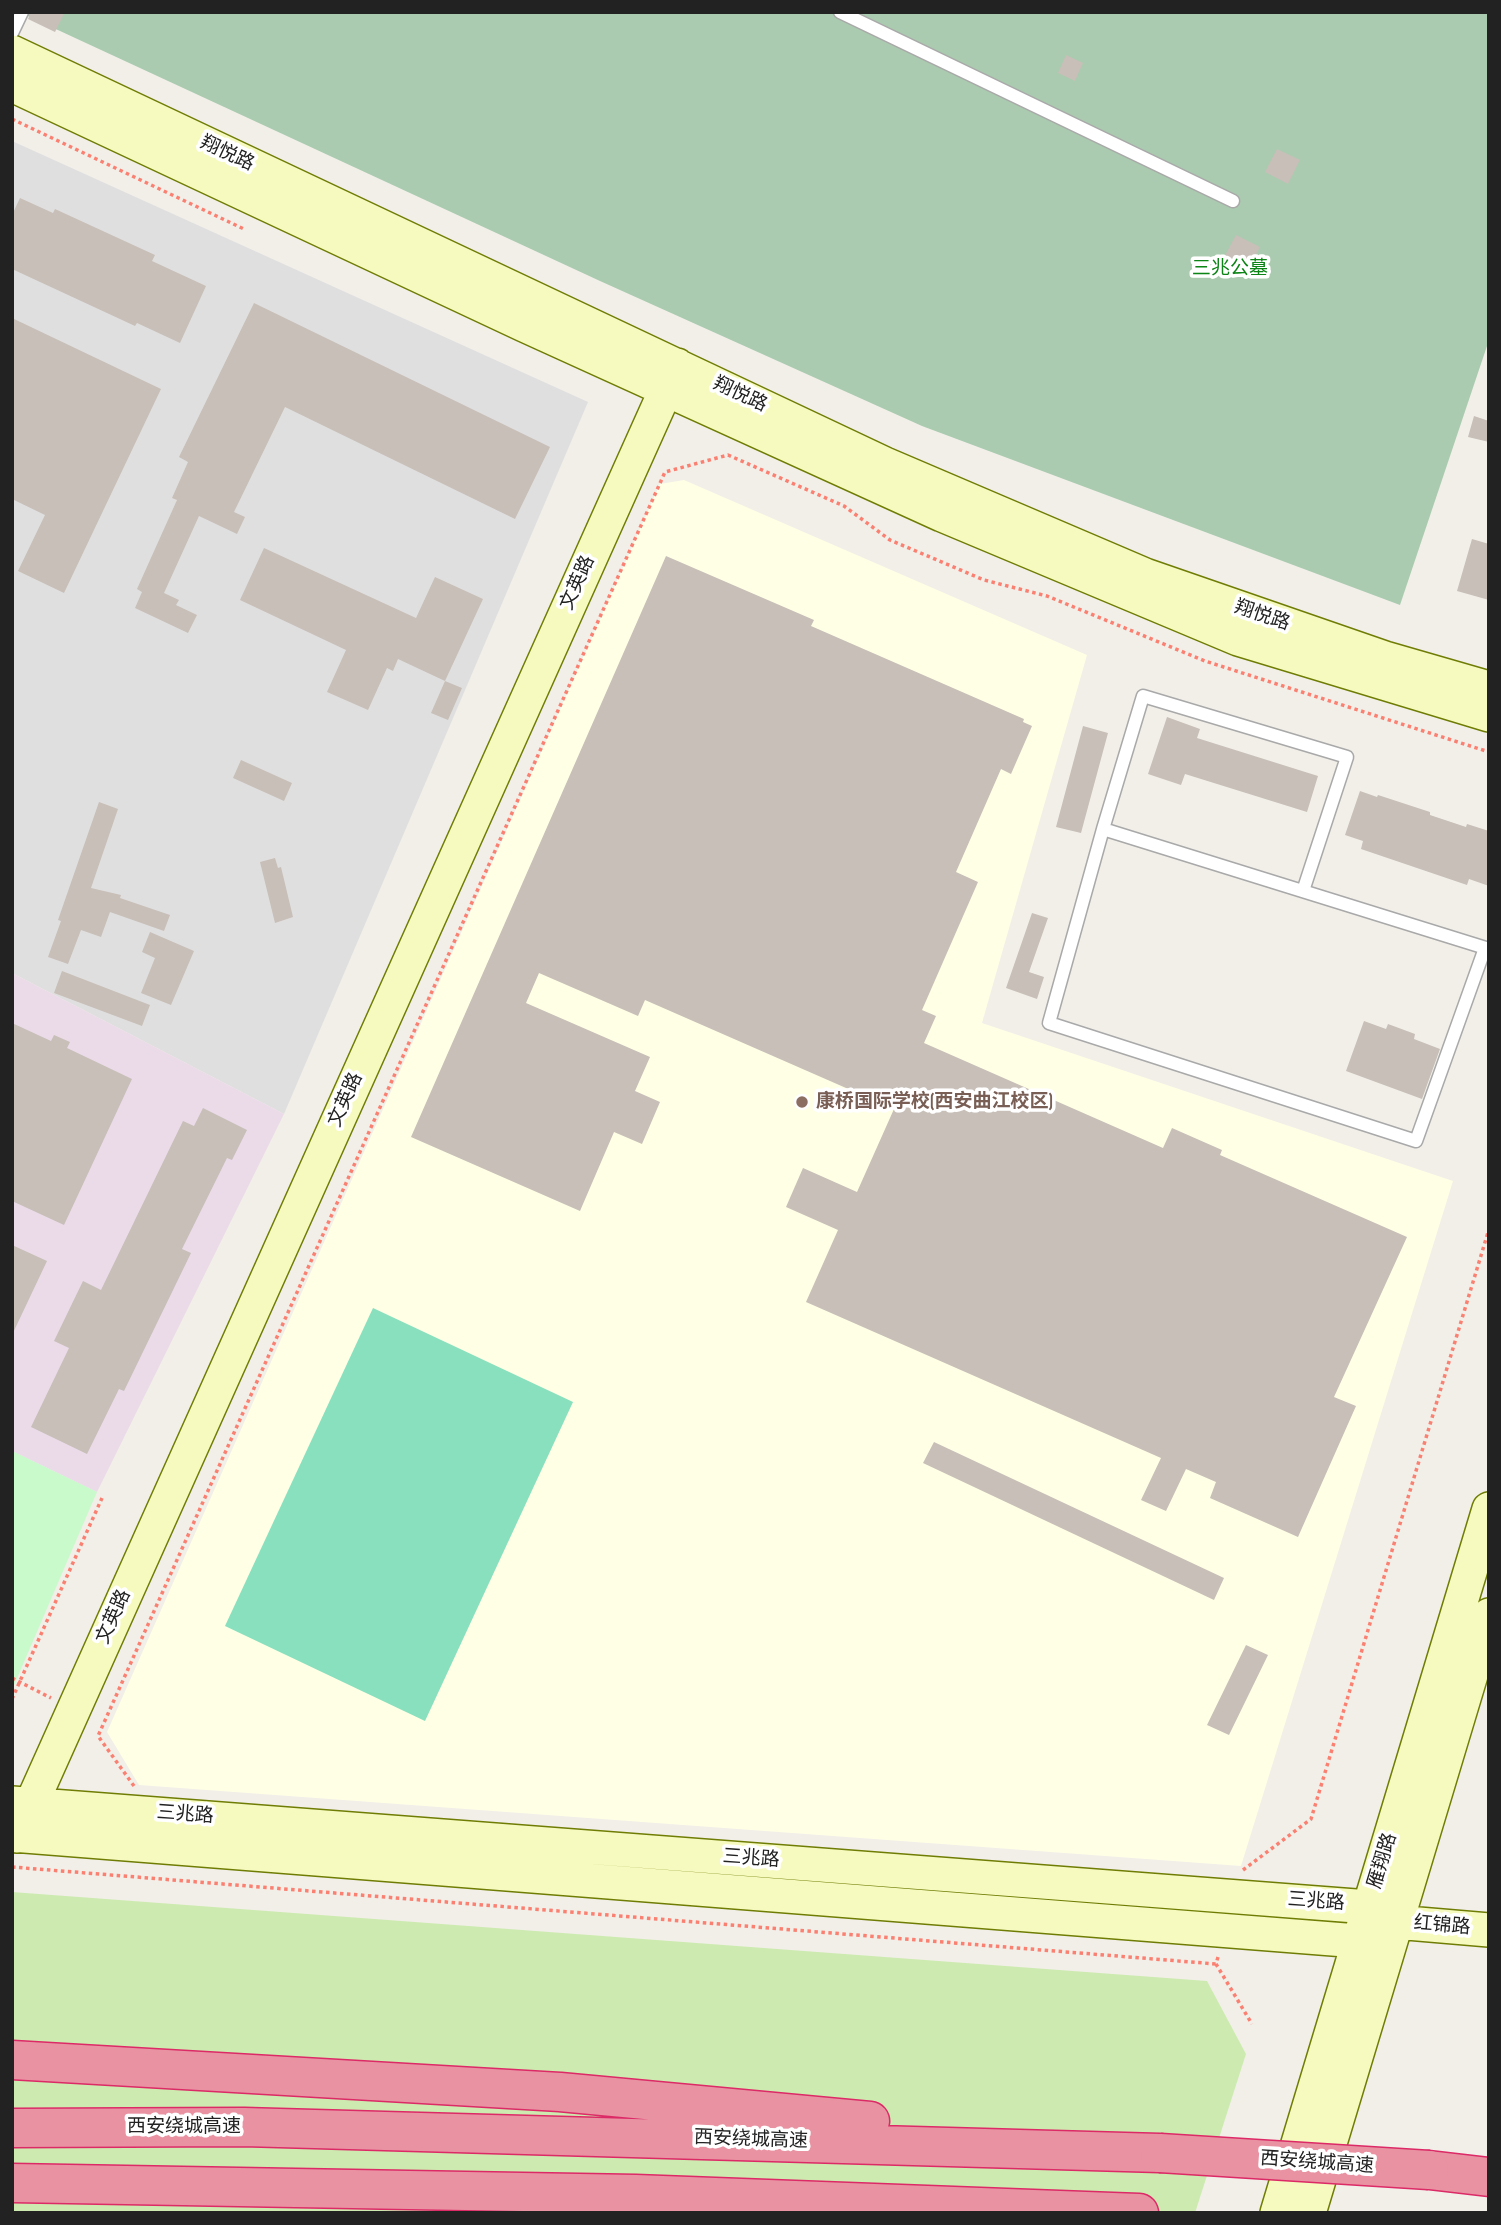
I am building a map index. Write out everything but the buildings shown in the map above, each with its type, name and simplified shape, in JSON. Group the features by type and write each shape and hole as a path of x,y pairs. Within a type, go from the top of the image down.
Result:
{"highway":[{"path":"12,2058 560,2092 785,2112 1155,2152"},
{"name":"西安绕城高速","path":"12,2128 244,2127 1155,2152 1429,2170 1489,2177"},
{"path":"12,2183 636,2194 1139,2213"},
{"path":"12,2204 400,2189"}],"street":[{"name":"翔悦路","path":"12,52 662,373 942,515 1238,639 1489,715"},
{"name":"翔悦路","path":"12,85 662,373 1145,575 1385,658 1489,688"},
{"name":"文英路","path":"14,1846 18,1800 54,1700 662,373"},
{"name":"文英路","path":"18,1800 662,373"},
{"name":"雁翔路","path":"1309,2213 1382,1914 1489,1509"},
{"name":"雁翔路","path":"1382,1914 1489,1615"},
{"name":"三兆路","path":"18,1800 1382,1914"},
{"name":"三兆路","path":"14,1846 1358,1941"},
{"name":"红锦路","path":"1382,1914 1489,1930"},
{"path":"1277,2213 1358,1941 1382,1914"}],"lane":[{"path":"12,33 22,12"},
{"path":"840,12 1233,201"},
{"path":"1103,829 1303,891 1487,948 1416,1141 1049,1023 1103,829 1143,696 1347,757 1303,891"}],"path":[{"path":"12,119 244,229"},
{"path":"137,1790 98,1736 665,472 728,455 844,506 890,540 984,580 1047,596 1205,660 1489,752"},
{"path":"1242,1871 1311,1819 1489,1229"},
{"path":"12,1699 102,1498"},
{"path":"12,1678 54,1700"},
{"path":"14,1846 1216,1964"}],"shaded area":[{"path":"12,141 588,402 284,1114 12,973"},
{"name":"康桥国际学校(西安曲江校区)","path":"684,480 1087,655 982,1023 1453,1181 1241,1866 139,1785 107,1732 660,484"},
{"path":"12,973 284,1114 97,1492 12,1451"}],"green space":[{"name":"三兆公墓","path":"19,12 1489,12 1489,340 1400,605 922,426 600,281"},
{"path":"373,1308 573,1402 425,1721 225,1626"},
{"path":"12,1451 97,1492 12,1690"},
{"path":"12,1892 1207,1981 1246,2054 1195,2213 12,2213"}],"place":[{"name":"康桥国际学校(西安曲江校区)","path":"802,1102"}]}
